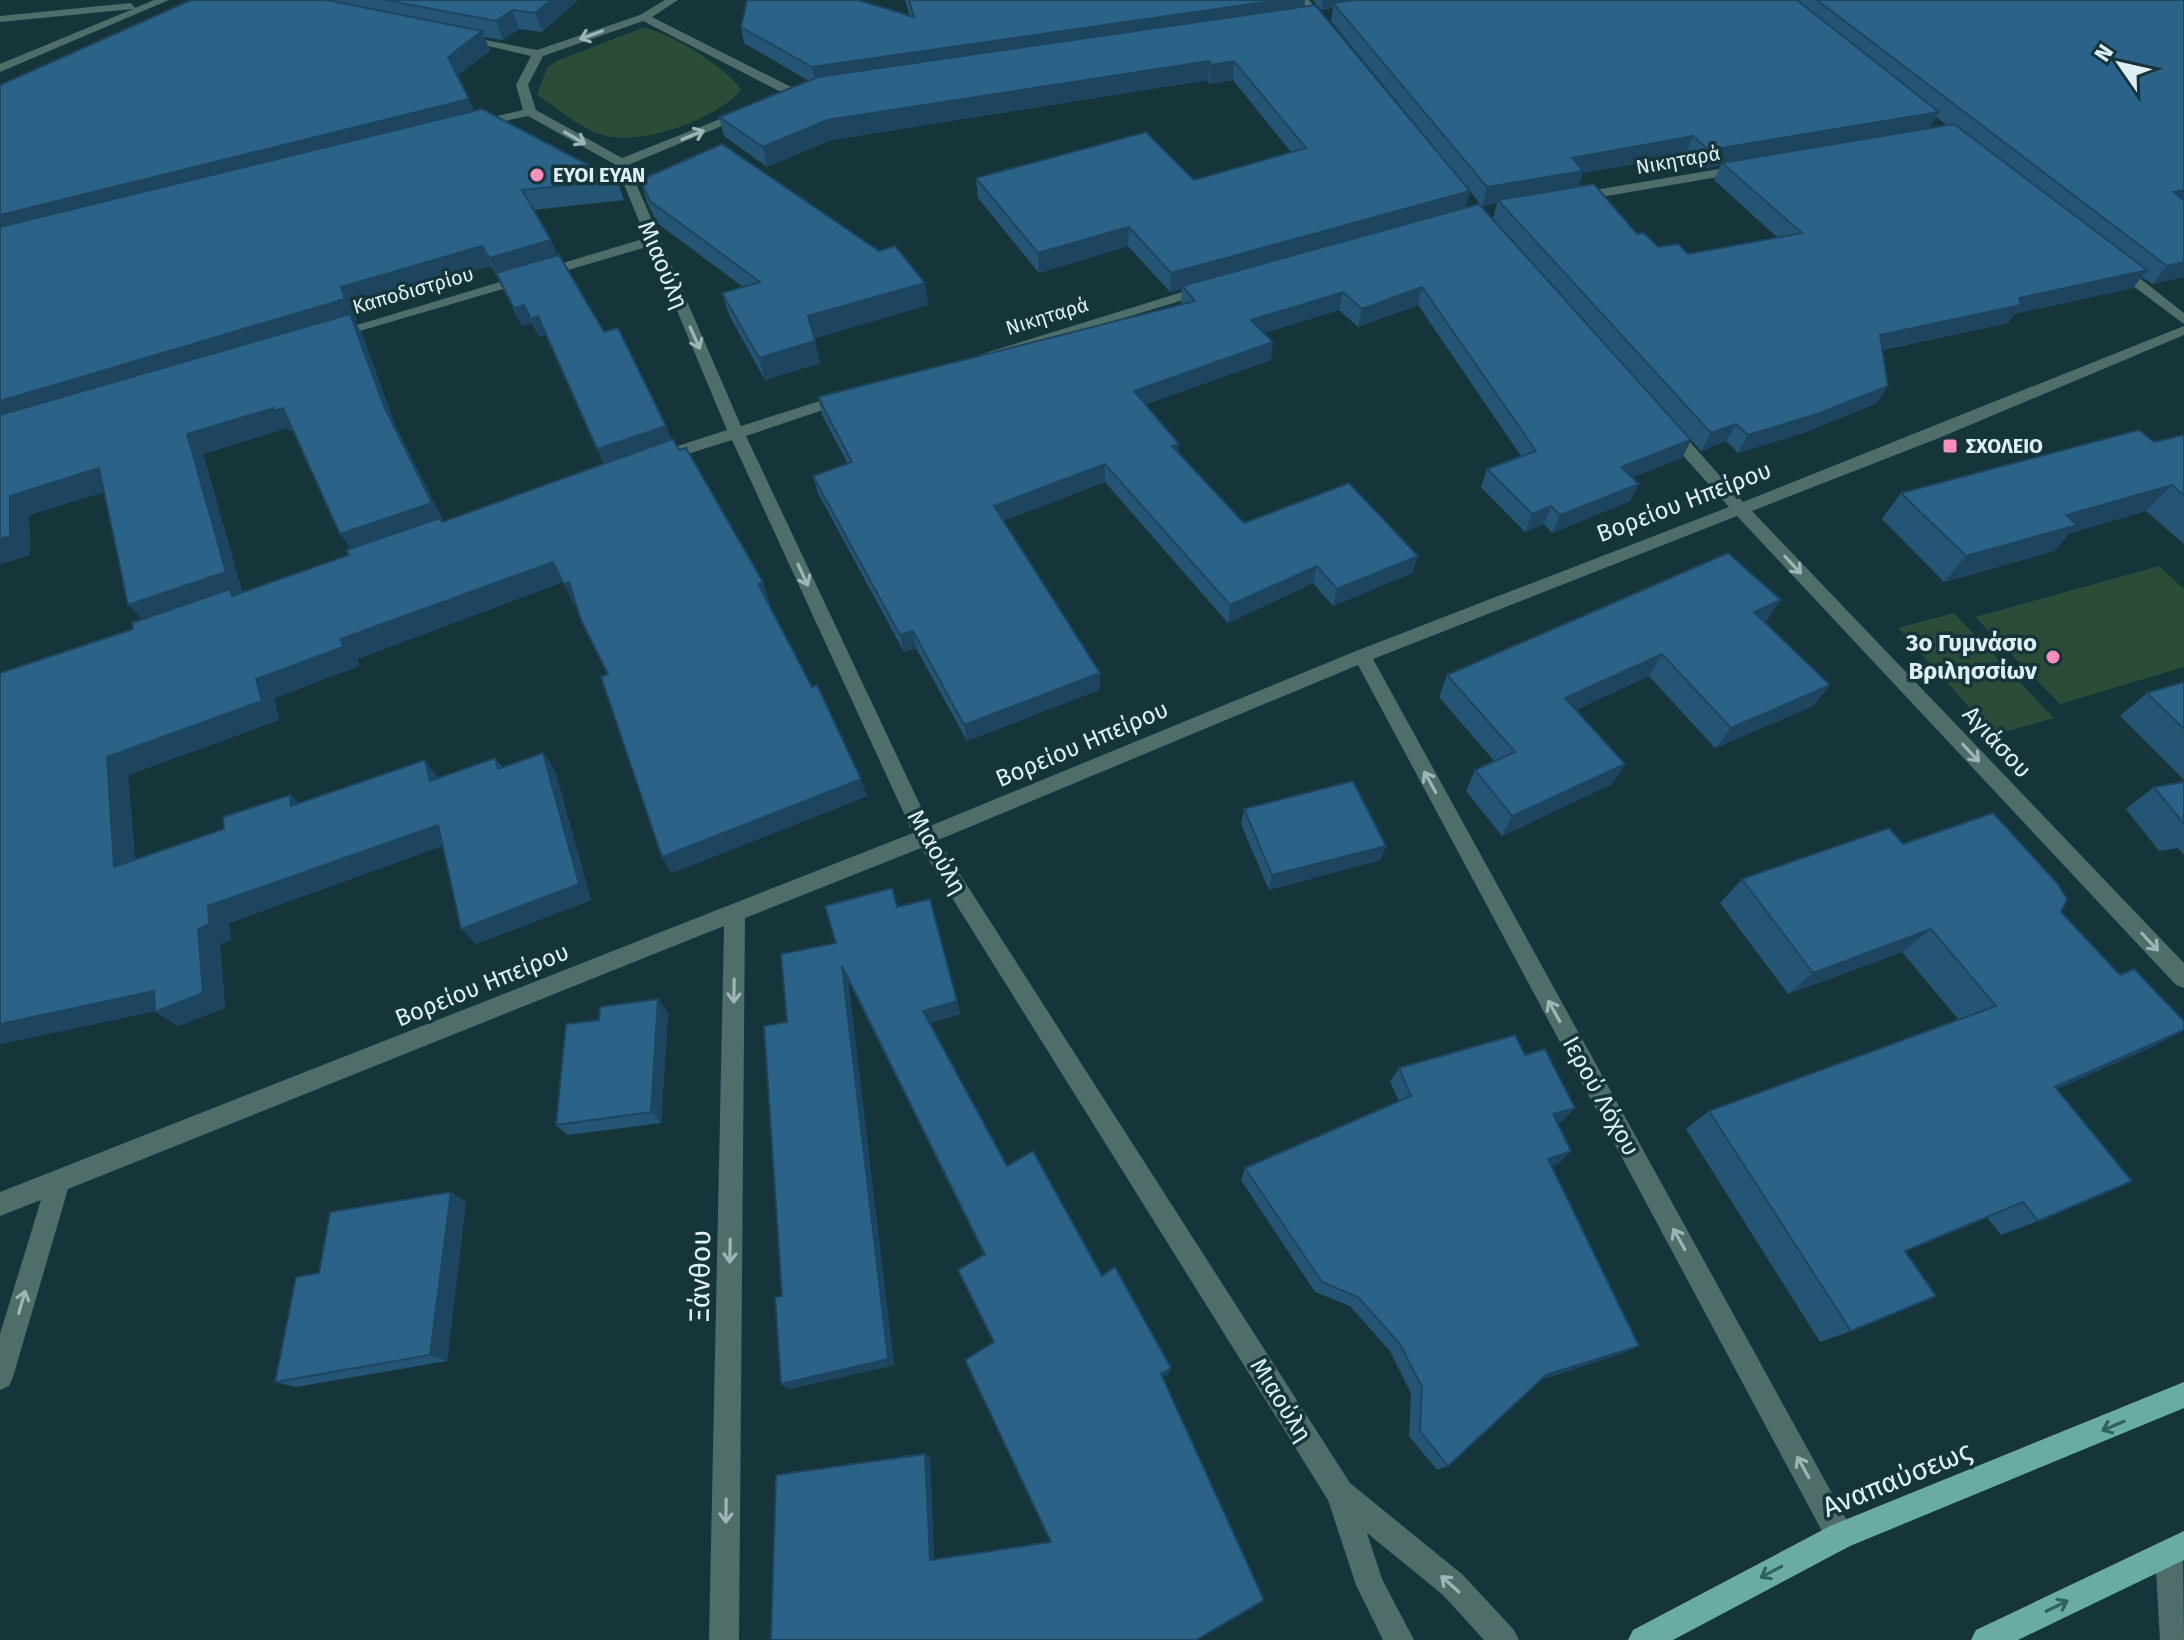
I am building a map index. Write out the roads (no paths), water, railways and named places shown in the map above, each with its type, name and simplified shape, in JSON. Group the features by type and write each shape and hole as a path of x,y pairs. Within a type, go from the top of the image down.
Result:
{"main road":[{"name":"Αναπαύσεως","path":"1643,1640 1840,1536 2184,1395"},
{"path":"1986,1640 2176,1549"}],"street":[{"path":"447,36 538,54 644,17 673,0"},
{"path":"1303,0 1324,15 1337,41"},
{"path":"0,19 160,2"},
{"path":"0,68 160,2"},
{"path":"1302,19 1324,15"},
{"path":"644,17 795,94"},
{"path":"530,112 522,85 538,54"},
{"path":"469,127 530,112 621,163 795,94 810,92"},
{"name":"Μιαούλη","path":"621,163 736,432 925,837 1340,1493 1370,1585 1399,1640"},
{"name":"Νικηταρά","path":"1562,200 1762,166"},
{"name":"Καποδιστρίου","path":"319,339 652,241"},
{"path":"2109,261 2184,320"},
{"name":"Νικηταρά","path":"969,360 1221,284"},
{"name":"Βορείου Ηπείρου","path":"0,1204 925,837 1362,656 1933,434 2184,330"},
{"path":"649,462 866,392"},
{"name":"Αγιάσου","path":"1655,414 1739,508 2184,978"},
{"name":"Ιερού Λόχου","path":"1362,656 1840,1536"},
{"name":"Ξάνθου","path":"724,1640 735,913"},
{"path":"0,1377 59,1180"},
{"name":"Μιαούλη","path":"1340,1493 1453,1585 1504,1640"},
{"path":"2175,1640 2176,1549"}],"place":[{"name":"ΕΥΟΙ ΕΥΑΝ","path":"537,175"},
{"name":"ΣΧΟΛΕΙΟ","path":"1950,446"},
{"name":"3ο Γυμνάσιο Βριλησσίων","path":"2053,657"}]}
